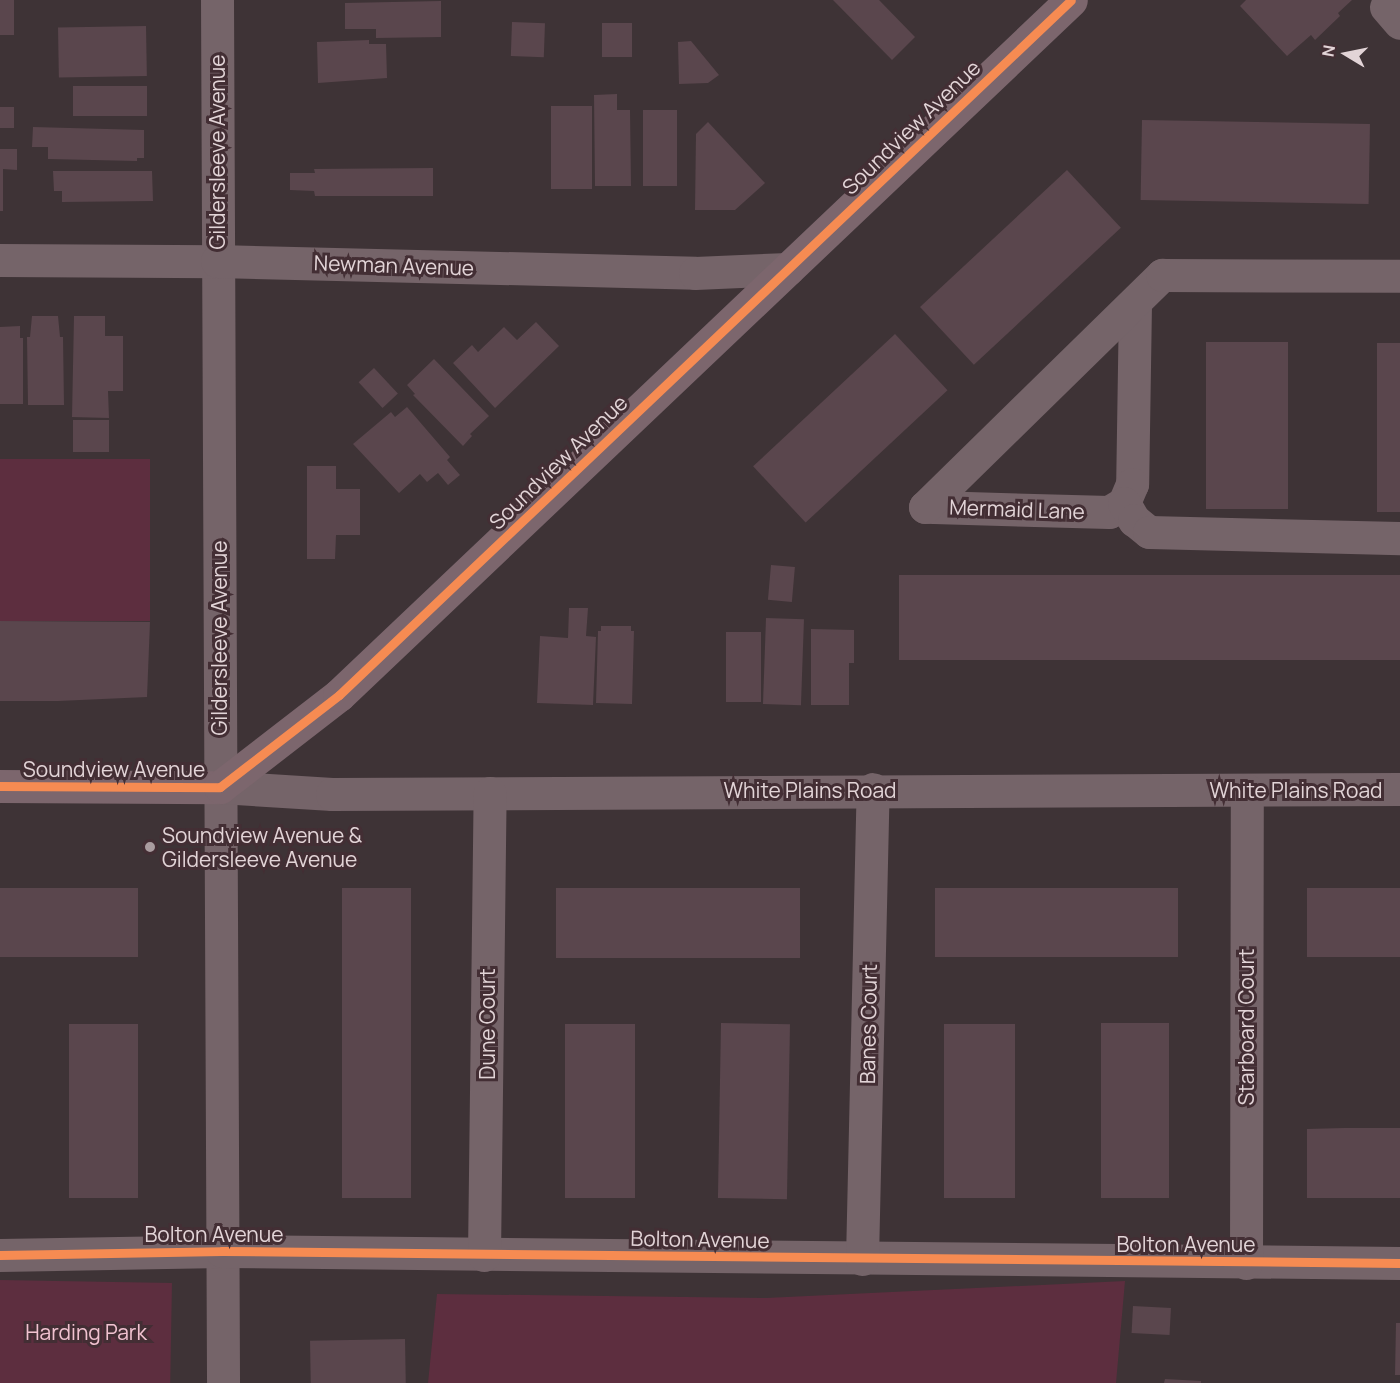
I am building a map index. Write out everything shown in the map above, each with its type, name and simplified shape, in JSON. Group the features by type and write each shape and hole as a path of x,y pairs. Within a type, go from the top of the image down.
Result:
{"main road":[{"name":"Soundview Avenue","path":"0,786 220,787 339,695 1071,0"}],"street":[{"name":"Gildersleeve Avenue","path":"217,0 223,1383"},
{"name":"Newman Avenue","path":"0,260 217,261 695,273 788,269"},
{"name":"Mermaid Lane","path":"1124,503 1109,512 926,507 1162,275 1400,276"},
{"path":"1135,303 1132,484 1124,503 1134,520 1149,532 1400,538"},
{"name":"White Plains Road","path":"220,787 332,794 873,789 1400,789"},
{"name":"Banes Court","path":"862,1259 873,789"},
{"name":"Starboard Court","path":"1246,1263 1247,790"},
{"name":"Dune Court","path":"484,1255 490,793"},
{"name":"Bolton Avenue","path":"0,1255 222,1251 1400,1263"}],"green space":[{"path":"0,459 150,459 150,621 0,621"},
{"name":"Harding Park","path":"0,1280 172,1283 170,1383 0,1383"},
{"path":"1125,1281 1116,1383 428,1383 437,1294 766,1298"}],"building":[{"path":"0,0 14,0 14,35 0,35"},
{"path":"833,0 879,0 915,37 892,60"},
{"path":"1246,0 1352,0 1338,13 1340,16 1315,40 1311,35 1287,56 1240,6"},
{"path":"441,1 441,37 376,38 376,29 345,29 345,3"},
{"path":"512,22 545,23 544,57 511,56"},
{"path":"602,23 632,23 632,57 602,57"},
{"path":"146,26 147,76 59,78 58,28"},
{"path":"369,40 369,44 386,44 387,78 318,83 317,42"},
{"path":"691,41 719,75 708,83 679,84 678,42"},
{"path":"73,86 147,86 147,116 73,116"},
{"path":"617,94 617,110 630,110 631,186 595,186 594,95"},
{"path":"551,106 592,106 592,189 551,189"},
{"path":"0,107 14,107 14,128 0,128"},
{"path":"643,110 677,110 677,186 643,186"},
{"path":"1142,120 1370,124 1369,204 1141,200"},
{"path":"708,122 765,183 735,210 695,210 696,134"},
{"path":"33,127 144,130 144,158 137,158 137,161 48,159 48,147 32,147"},
{"path":"0,149 17,149 17,170 3,169 3,211 0,211"},
{"path":"433,168 433,196 315,196 314,191 290,190 290,173 315,173 314,169"},
{"path":"1067,170 1121,228 974,365 920,307"},
{"path":"53,171 152,171 153,201 62,202 62,191 54,191"},
{"path":"32,316 58,316 60,337 63,337 64,405 28,405 27,337 30,337"},
{"path":"74,316 105,316 105,336 123,336 123,391 108,391 109,418 72,417"},
{"path":"536,322 559,346 495,408 453,363 472,345 478,352 504,327 517,340"},
{"path":"20,326 20,338 23,338 23,404 0,404 0,327"},
{"path":"895,334 948,390 806,523 753,466"},
{"path":"1206,342 1288,342 1288,509 1206,509"},
{"path":"1377,343 1400,343 1400,512 1377,512"},
{"path":"434,359 489,416 470,434 472,436 463,446 413,395 415,394 407,385"},
{"path":"374,368 398,394 383,408 359,382"},
{"path":"407,407 450,457 447,460 460,475 448,485 438,473 427,482 420,474 399,493 353,444 391,412 395,417"},
{"path":"73,420 109,420 109,452 73,452"},
{"path":"307,466 336,466 336,489 360,489 360,535 336,535 335,559 307,559"},
{"path":"771,565 795,567 792,602 768,600"},
{"path":"899,575 1400,575 1400,660 899,660"},
{"path":"569,608 588,608 586,636 596,637 593,705 537,703 540,636 568,638"},
{"path":"766,618 804,619 801,705 763,704"},
{"path":"0,621 150,622 147,697 0,701"},
{"path":"601,626 631,626 631,631 634,631 632,704 596,703 598,631 601,631"},
{"path":"811,629 854,630 854,663 849,663 849,705 811,705"},
{"path":"726,632 761,632 761,702 726,702"},
{"path":"0,888 138,888 138,957 0,957"},
{"path":"342,888 411,888 411,1198 342,1198"},
{"path":"556,888 800,888 800,958 556,958"},
{"path":"935,888 1178,888 1178,957 935,957"},
{"path":"1307,888 1400,888 1400,957 1307,957"},
{"path":"721,1023 790,1024 787,1199 718,1198"},
{"path":"1101,1023 1169,1023 1169,1198 1101,1198"},
{"path":"69,1024 138,1024 138,1198 69,1198"},
{"path":"565,1024 635,1024 635,1198 565,1198"},
{"path":"944,1024 1015,1024 1015,1198 944,1198"},
{"path":"1400,1128 1400,1198 1307,1198 1307,1129"},
{"path":"1133,1306 1171,1308 1170,1335 1132,1333"},
{"path":"1396,1323 1400,1323 1400,1375 1395,1375"},
{"path":"405,1339 406,1383 311,1383 310,1341"},
{"path":"1165,1379 1201,1381 1201,1383 1164,1383"}],"cycle path":[{"path":"0,786 220,787 339,695 1071,0"},
{"path":"0,1255 222,1251 1400,1263"}],"place":[{"name":"Soundview Avenue & Gildersleeve Avenue","path":"150,847"}]}
